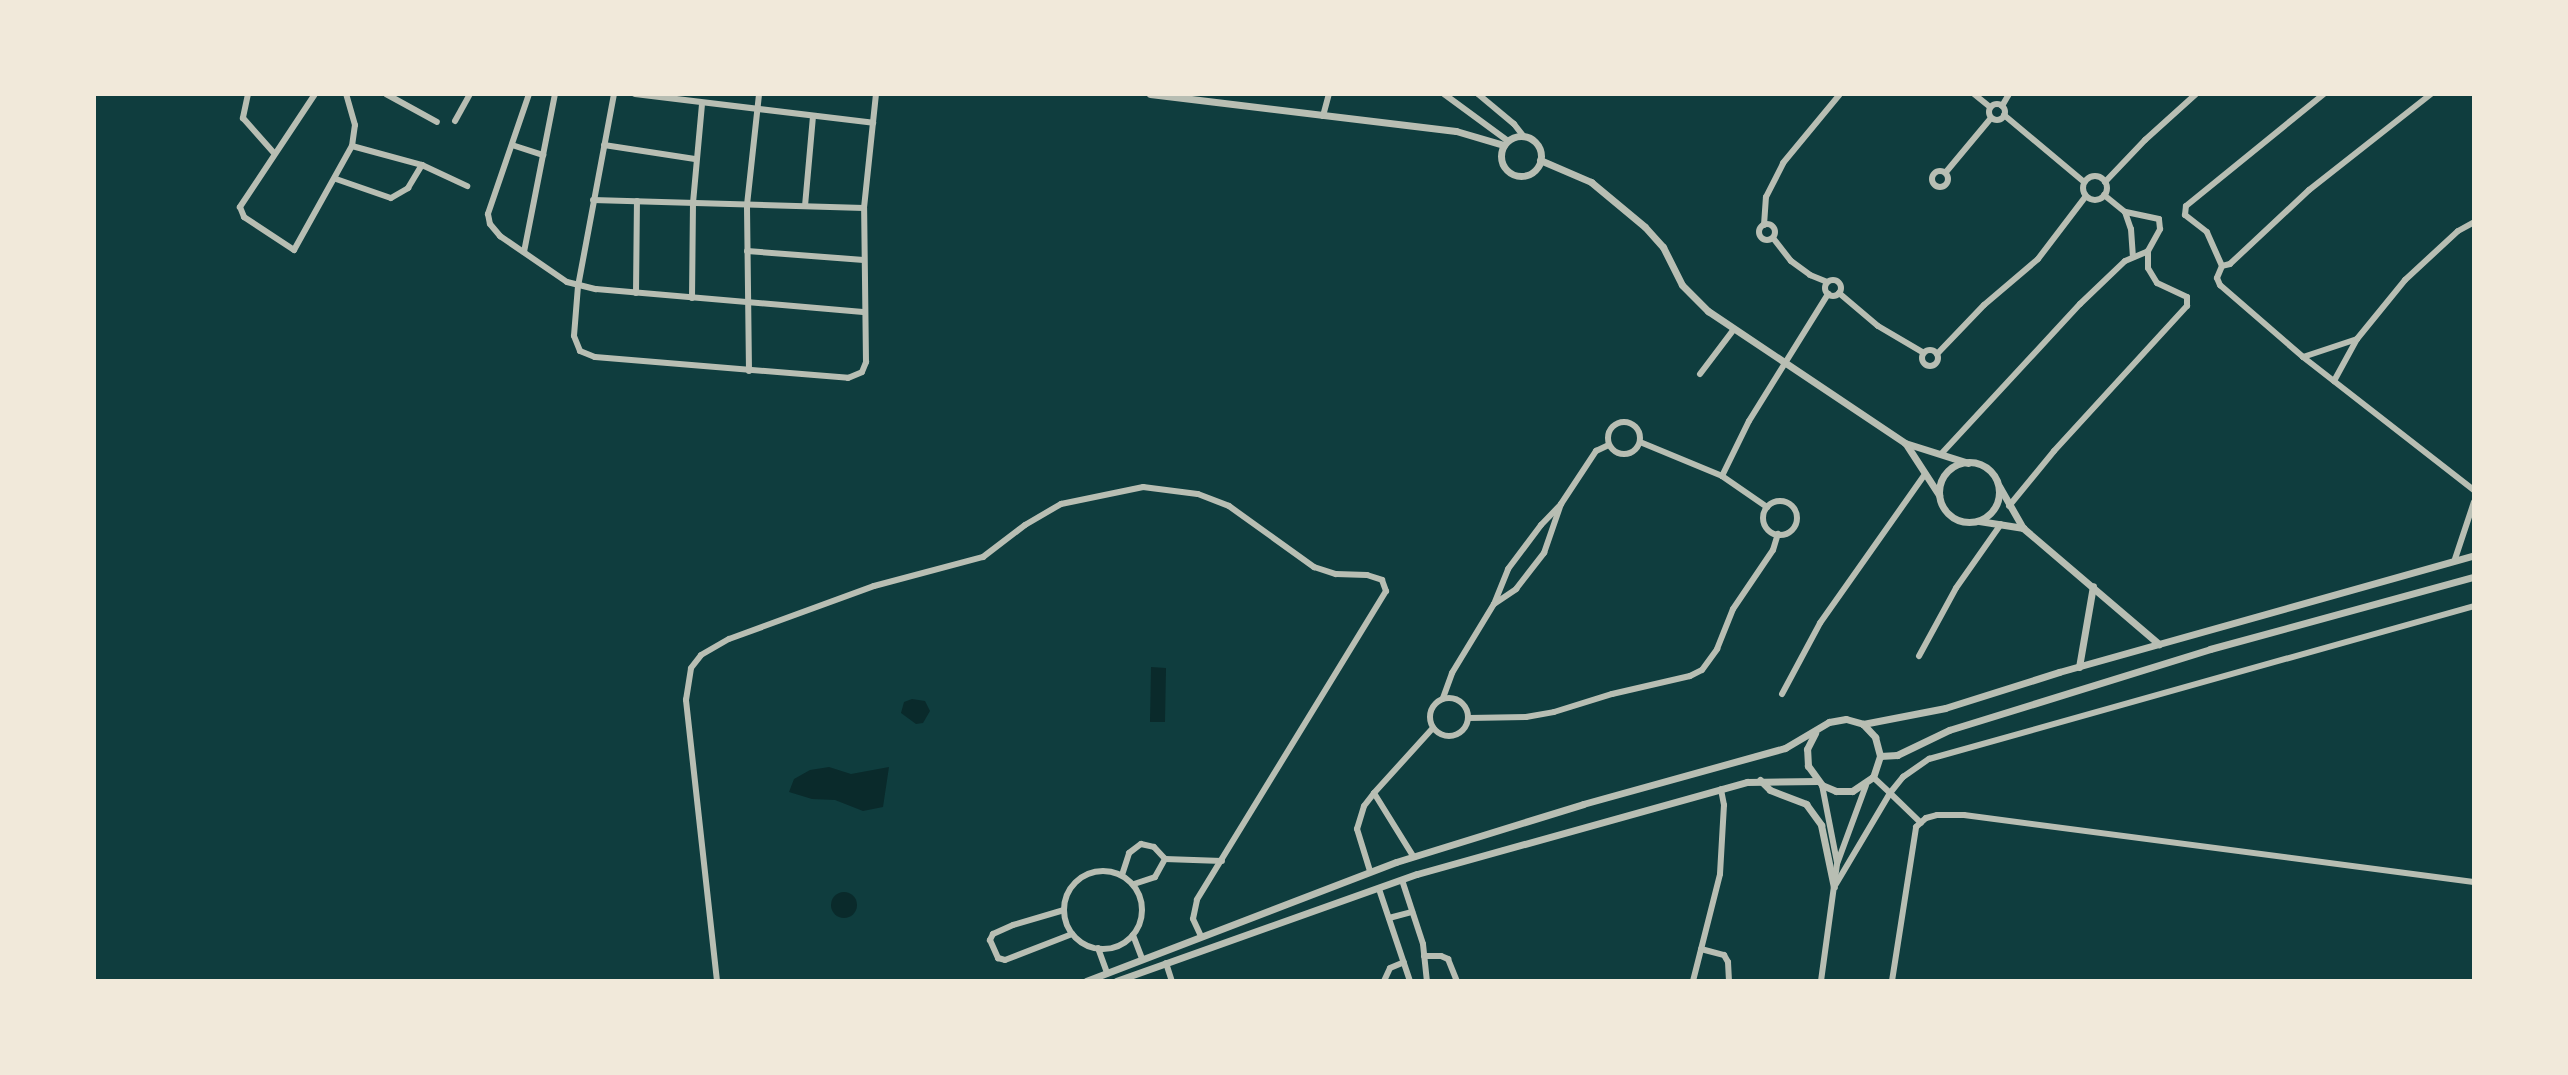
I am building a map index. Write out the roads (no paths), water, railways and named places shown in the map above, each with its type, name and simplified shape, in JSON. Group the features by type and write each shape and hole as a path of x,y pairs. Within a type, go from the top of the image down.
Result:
{"street":[{"path":"248,94 243,118 274,153"},
{"path":"315,94 243,200 240,211 250,222 294,250 352,146 355,125 346,94"},
{"path":"386,94 437,122"},
{"path":"455,121 470,94"},
{"path":"529,94 488,214 495,231 524,252 578,286 863,312"},
{"path":"524,252 555,94"},
{"path":"614,94 578,286 574,336 576,346 584,354 848,378 858,375 866,362 863,312 864,208 876,94"},
{"path":"635,94 702,105 873,123"},
{"path":"749,371 747,205 759,94"},
{"path":"1150,94 1456,131 1506,143 1524,137"},
{"path":"1323,116 1329,94"},
{"path":"1444,94 1506,143"},
{"path":"1478,94 1514,124 1524,137 1538,146 1540,160 1529,174 1513,174 1502,162 1506,143"},
{"path":"1773,238 1761,238 1759,231 1764,225 1766,197 1783,163 1840,94"},
{"path":"1946,172 1991,118 1990,107 1974,94"},
{"path":"1924,353 1922,360 1928,366 1936,363 1937,354 1984,305 2038,259 2086,196 2084,182 2004,115 2002,106 2009,94"},
{"path":"2104,195 2105,182 2196,94"},
{"path":"2324,94 2186,206 2185,215 2207,232 2222,266 2217,278 2220,285 2303,357 2473,490"},
{"path":"2222,266 2230,264 2309,190 2431,94"},
{"path":"1990,107 1996,104 2002,106"},
{"path":"692,298 695,159 702,105"},
{"path":"1991,118 1998,120 2004,115"},
{"path":"805,206 813,116"},
{"path":"512,145 543,155"},
{"path":"604,145 695,159"},
{"path":"352,146 422,165 467,186"},
{"path":"1540,160 1591,182 1663,247 1693,299 1784,364 1905,443 1942,453 1991,472 2023,528 2159,644"},
{"path":"336,179 391,198 408,188 422,165"},
{"path":"2084,182 2098,176 2105,182"},
{"path":"2086,196 2095,200 2104,195"},
{"path":"2009,506 2054,451 2187,306 2184,295 2164,288 2152,276 2148,251 2160,229 2159,219 2125,212 2104,195"},
{"path":"593,200 864,208"},
{"path":"636,293 637,201"},
{"path":"2125,212 2133,255"},
{"path":"2334,381 2357,339 2405,280 2458,230 2473,222"},
{"path":"1764,225 1772,226 1773,238 1791,261 1810,275 1827,282 1839,282 1839,293"},
{"path":"747,251 863,260"},
{"path":"1942,453 2080,304 2133,255 2148,251"},
{"path":"1722,476 1749,421 1828,294 1827,282"},
{"path":"1828,294 1839,293 1878,326 1924,353"},
{"path":"1700,374 1734,329"},
{"path":"2303,357 2357,339"},
{"path":"1924,353 1932,350 1937,354"},
{"path":"1620,422 1636,426 1640,442 1629,454 1617,453 1609,445 1608,434 1620,422"},
{"path":"1640,442 1722,476 1767,507"},
{"path":"1905,443 1940,496"},
{"path":"1494,604 1516,589 1544,552 1562,504 1596,451 1609,445"},
{"path":"1968,463 1950,470 1940,486 1942,505 1954,517 1970,522 1987,517 1997,503 1999,486"},
{"path":"1782,694 1820,623 1925,474"},
{"path":"717,981 688,725 687,686 691,668 701,656 729,639 874,586 983,557 1042,513 1061,504 1143,487 1198,494 1229,506 1314,567 1336,574 1367,575 1382,580 1386,591 1382,603 1197,900 1193,919 1201,936"},
{"path":"1783,501 1796,512 1793,528 1778,534 1765,526 1763,516 1767,507 1783,501"},
{"path":"2455,559 2473,502"},
{"path":"1443,698 1461,702 1469,718 1465,729 1455,736 1442,735 1433,728 1430,710 1443,698 1452,673 1494,604 1508,569 1541,525 1562,504"},
{"path":"1979,520 2023,528"},
{"path":"1919,656 1956,589 2001,524"},
{"path":"1469,718 1526,717 1554,712 1612,694 1690,676 1702,670 1717,649 1734,609 1773,550 1778,534"},
{"path":"1087,981 1370,871 1583,804 1745,762 1786,748 1815,733 1829,722 1846,719 1863,724 1945,708 2473,555"},
{"path":"1880,756 1897,755 1949,730 2210,649 2473,577"},
{"path":"2079,667 2093,586"},
{"path":"1834,887 1891,793 1903,777 1929,759 2473,606"},
{"path":"1821,981 1837,864 1866,785 1873,777 1880,756 1875,737 1863,724"},
{"path":"1370,871 1357,829 1364,806 1433,728"},
{"path":"1815,733 1807,749 1808,766 1820,783 1837,864"},
{"path":"1873,777 1922,822"},
{"path":"1760,780 1770,790 1806,804 1821,825 1834,887"},
{"path":"1116,981 1402,880 1721,789 1760,780 1820,783 1836,791 1852,791 1866,785"},
{"path":"1693,981 1720,874 1724,805 1721,789"},
{"path":"1374,793 1413,856"},
{"path":"1892,981 1916,827 1937,815 1964,815 2473,883"},
{"path":"1122,875 1129,853 1139,845 1154,847 1165,859 1222,861"},
{"path":"1134,884 1155,877 1165,859"},
{"path":"1105,870 1122,875 1134,884 1143,903 1143,916 1133,935 1119,946 1098,948 1082,942 1072,934 1064,910 1072,886 1081,877 1105,870"},
{"path":"1402,880 1424,957 1427,981"},
{"path":"1379,889 1410,981"},
{"path":"1064,910 999,930 990,940 998,958 1005,960 1072,934"},
{"path":"1389,918 1412,912"},
{"path":"1133,935 1142,958"},
{"path":"1098,948 1107,973"},
{"path":"1701,949 1724,955 1728,962 1729,981"},
{"path":"1424,957 1441,956 1448,959 1457,981"},
{"path":"1384,981 1390,968 1404,962"},
{"path":"1166,963 1172,981"}],"water":[{"path":"1151,667 1166,668 1165,722 1150,722"},
{"path":"912,699 925,701 930,711 923,723 916,724 901,713 904,702"},
{"path":"829,767 851,774 889,767 883,807 863,811 835,800 812,799 789,792 794,779 810,770"},
{"path":"844,892 853,896 857,905 853,914 844,918 835,914 831,905 835,896"}]}
